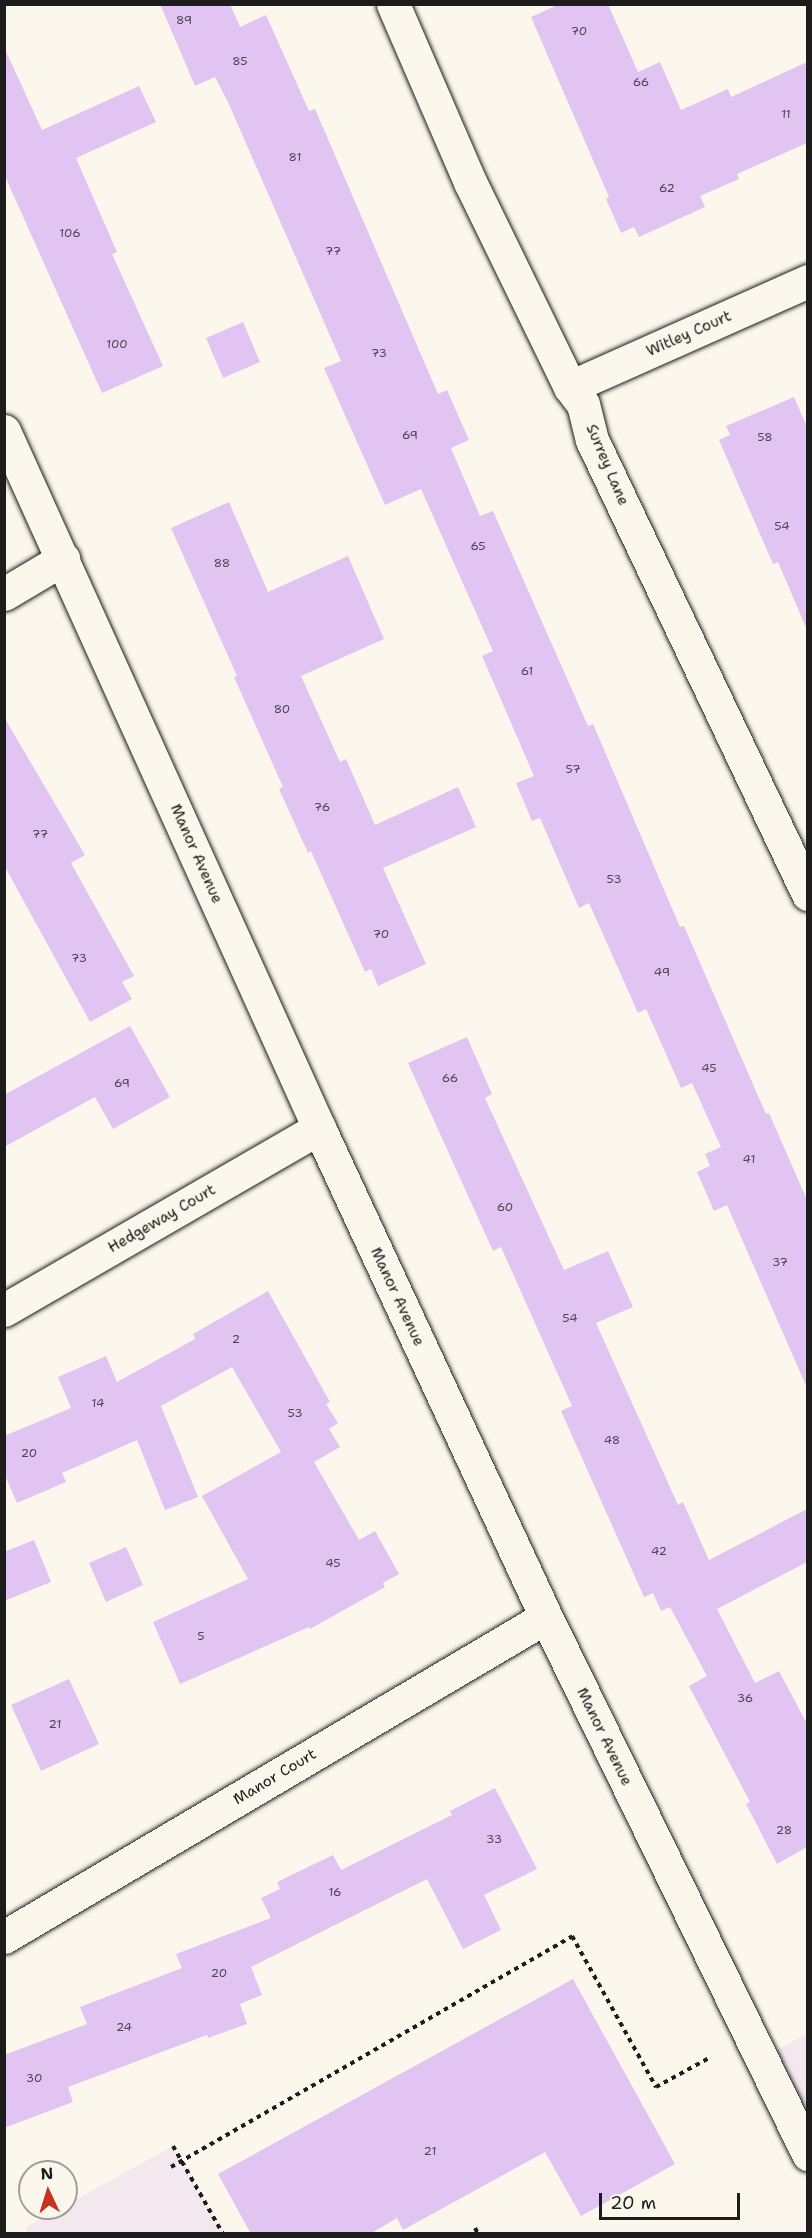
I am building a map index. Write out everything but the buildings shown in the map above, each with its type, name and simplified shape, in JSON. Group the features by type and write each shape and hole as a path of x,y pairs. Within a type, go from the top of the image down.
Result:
{"street":[{"name":"Surrey Lane","path":"393,4 470,182 570,387 583,404 592,440 804,875"},
{"name":"Witley Court","path":"570,387 807,281"},
{"name":"Manor Avenue","path":"4,431 319,1128 546,1617 807,2154"},
{"path":"4,594 63,559"},
{"name":"Hedgeway Court","path":"4,1310 319,1128"},
{"name":"Manor Court","path":"4,1936 546,1617"}],"path":[{"path":"171,2167 572,1936 656,2086 709,2058"},
{"path":"173,2146 223,2234"},
{"path":"475,2228 478,2234"}],"shaded area":[{"path":"807,2034 807,2154 761,2058"},
{"path":"173,2146 223,2233 27,2233 26,2227 39,2220 78,2220 78,2198"}]}
